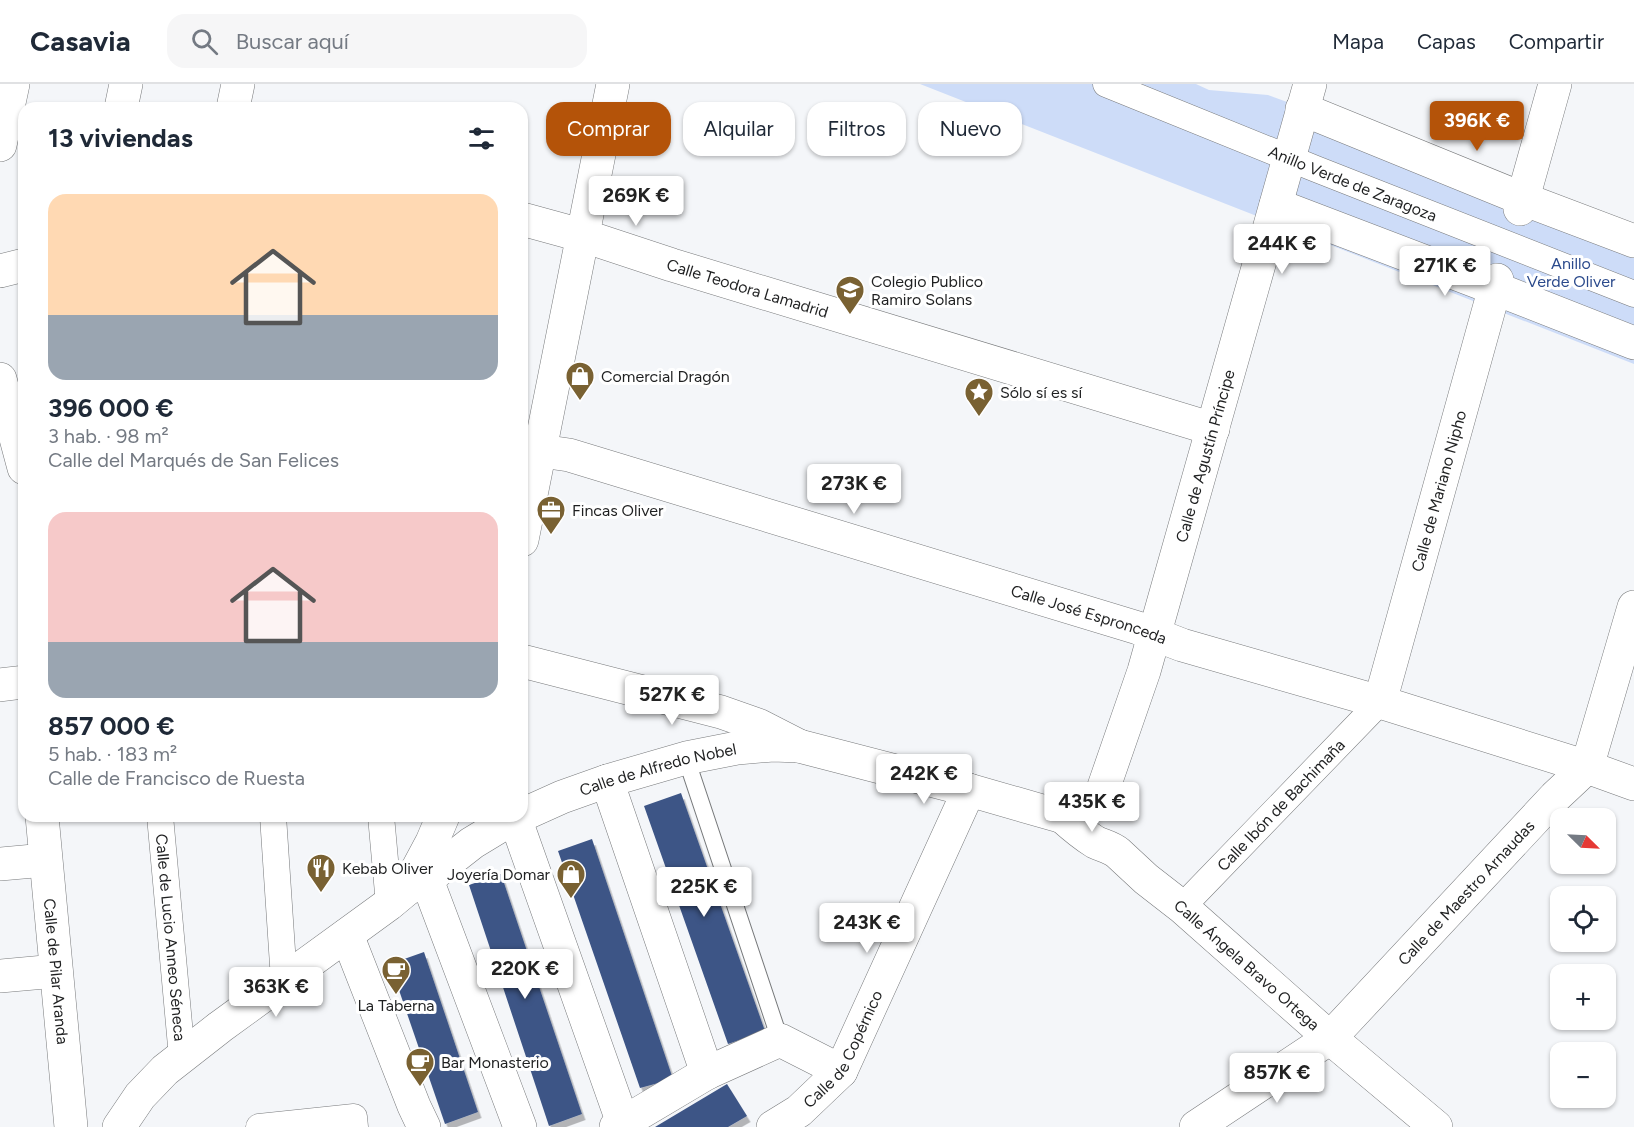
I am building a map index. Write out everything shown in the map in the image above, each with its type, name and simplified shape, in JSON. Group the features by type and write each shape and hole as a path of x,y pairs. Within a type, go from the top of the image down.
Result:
{"street":[{"path":"0,145 13,84"},
{"path":"122,102 126,84"},
{"path":"234,102 238,84"},
{"path":"528,481 531,451 584,236 613,84"},
{"name":"Anillo Verde de Zaragoza","path":"1106,84 1634,294"},
{"path":"1522,204 1555,84"},
{"path":"1306,96 1522,204 1634,241"},
{"name":"Calle de Agustín Príncipe","path":"1099,801 1138,690 1306,96"},
{"path":"1276,205 1496,284 1634,343"},
{"name":"Calle Teodora Lamadrid","path":"528,221 1213,429"},
{"path":"0,270 18,266"},
{"name":"Calle de Mariano Nipho","path":"1380,702 1496,284"},
{"path":"0,379 18,446"},
{"name":"Calle José Espronceda","path":"531,451 569,455 1154,634 1182,645 1380,702 1634,784"},
{"path":"1587,767 1634,607"},
{"name":"Calle Ángela Bravo Ortega","path":"528,663 730,714 758,725 799,746 1063,817 1096,842 1113,849 1436,1127"},
{"path":"0,685 18,683"},
{"name":"Calle Ibón de Bachimaña","path":"1182,907 1380,702"},
{"name":"Calle de Alfredo Nobel","path":"528,810 607,781 719,750 773,745 799,746"},
{"name":"Calle de Maestro Arnaudas","path":"1196,1127 1330,1038 1555,797 1587,767"},
{"path":"607,781 707,1073"},
{"name":"Calle de Copérnico","path":"773,1127 799,1111 841,1071 969,790"},
{"path":"1063,817 1099,801 1113,849"},
{"name":"Calle de Pilar Aranda","path":"42,822 71,1127"},
{"name":"Calle de Lucio Anneo Séneca","path":"161,822 182,1057"},
{"path":"273,822 284,980"},
{"path":"383,822 408,891 520,1127"},
{"path":"408,891 440,822"},
{"name":"Calle de Alfredo Nobel","path":"119,1127 147,1088 165,1070 501,822"},
{"path":"507,822 619,1125 707,1073 780,1040 841,1071"},
{"path":"0,864 45,860"},
{"path":"347,935 424,1127"},
{"path":"0,976 56,971"},
{"path":"259,1127 354,1117 355,1127"}],"lane":[{"path":"686,758 780,1040"}],"green space":[{"name":"Anillo Verde Oliver","path":"920,84 1196,84 1209,90 1268,95 1634,229 1634,364 1022,124 1022,102 966,102"}],"building":[{"path":"681,793 765,1031 728,1044 644,806"},
{"path":"592,839 673,1079 640,1088 558,851"},
{"path":"501,874 582,1114 549,1126 469,885"},
{"path":"424,952 478,1112 445,1124 390,964"},
{"path":"727,1084 747,1116 728,1127 655,1127"}],"place":[{"name":"Colegio Publico Ramiro Solans","path":"850,316"},
{"name":"Comercial Dragón","path":"580,402"},
{"name":"Sólo sí es sí","path":"979,418"},
{"name":"Fincas Oliver","path":"551,536"},
{"name":"Kebab Oliver","path":"321,894"},
{"name":"Joyería Domar","path":"571,900"},
{"name":"La Taberna","path":"396,996"},
{"name":"Bar Monasterio","path":"420,1088"}]}
